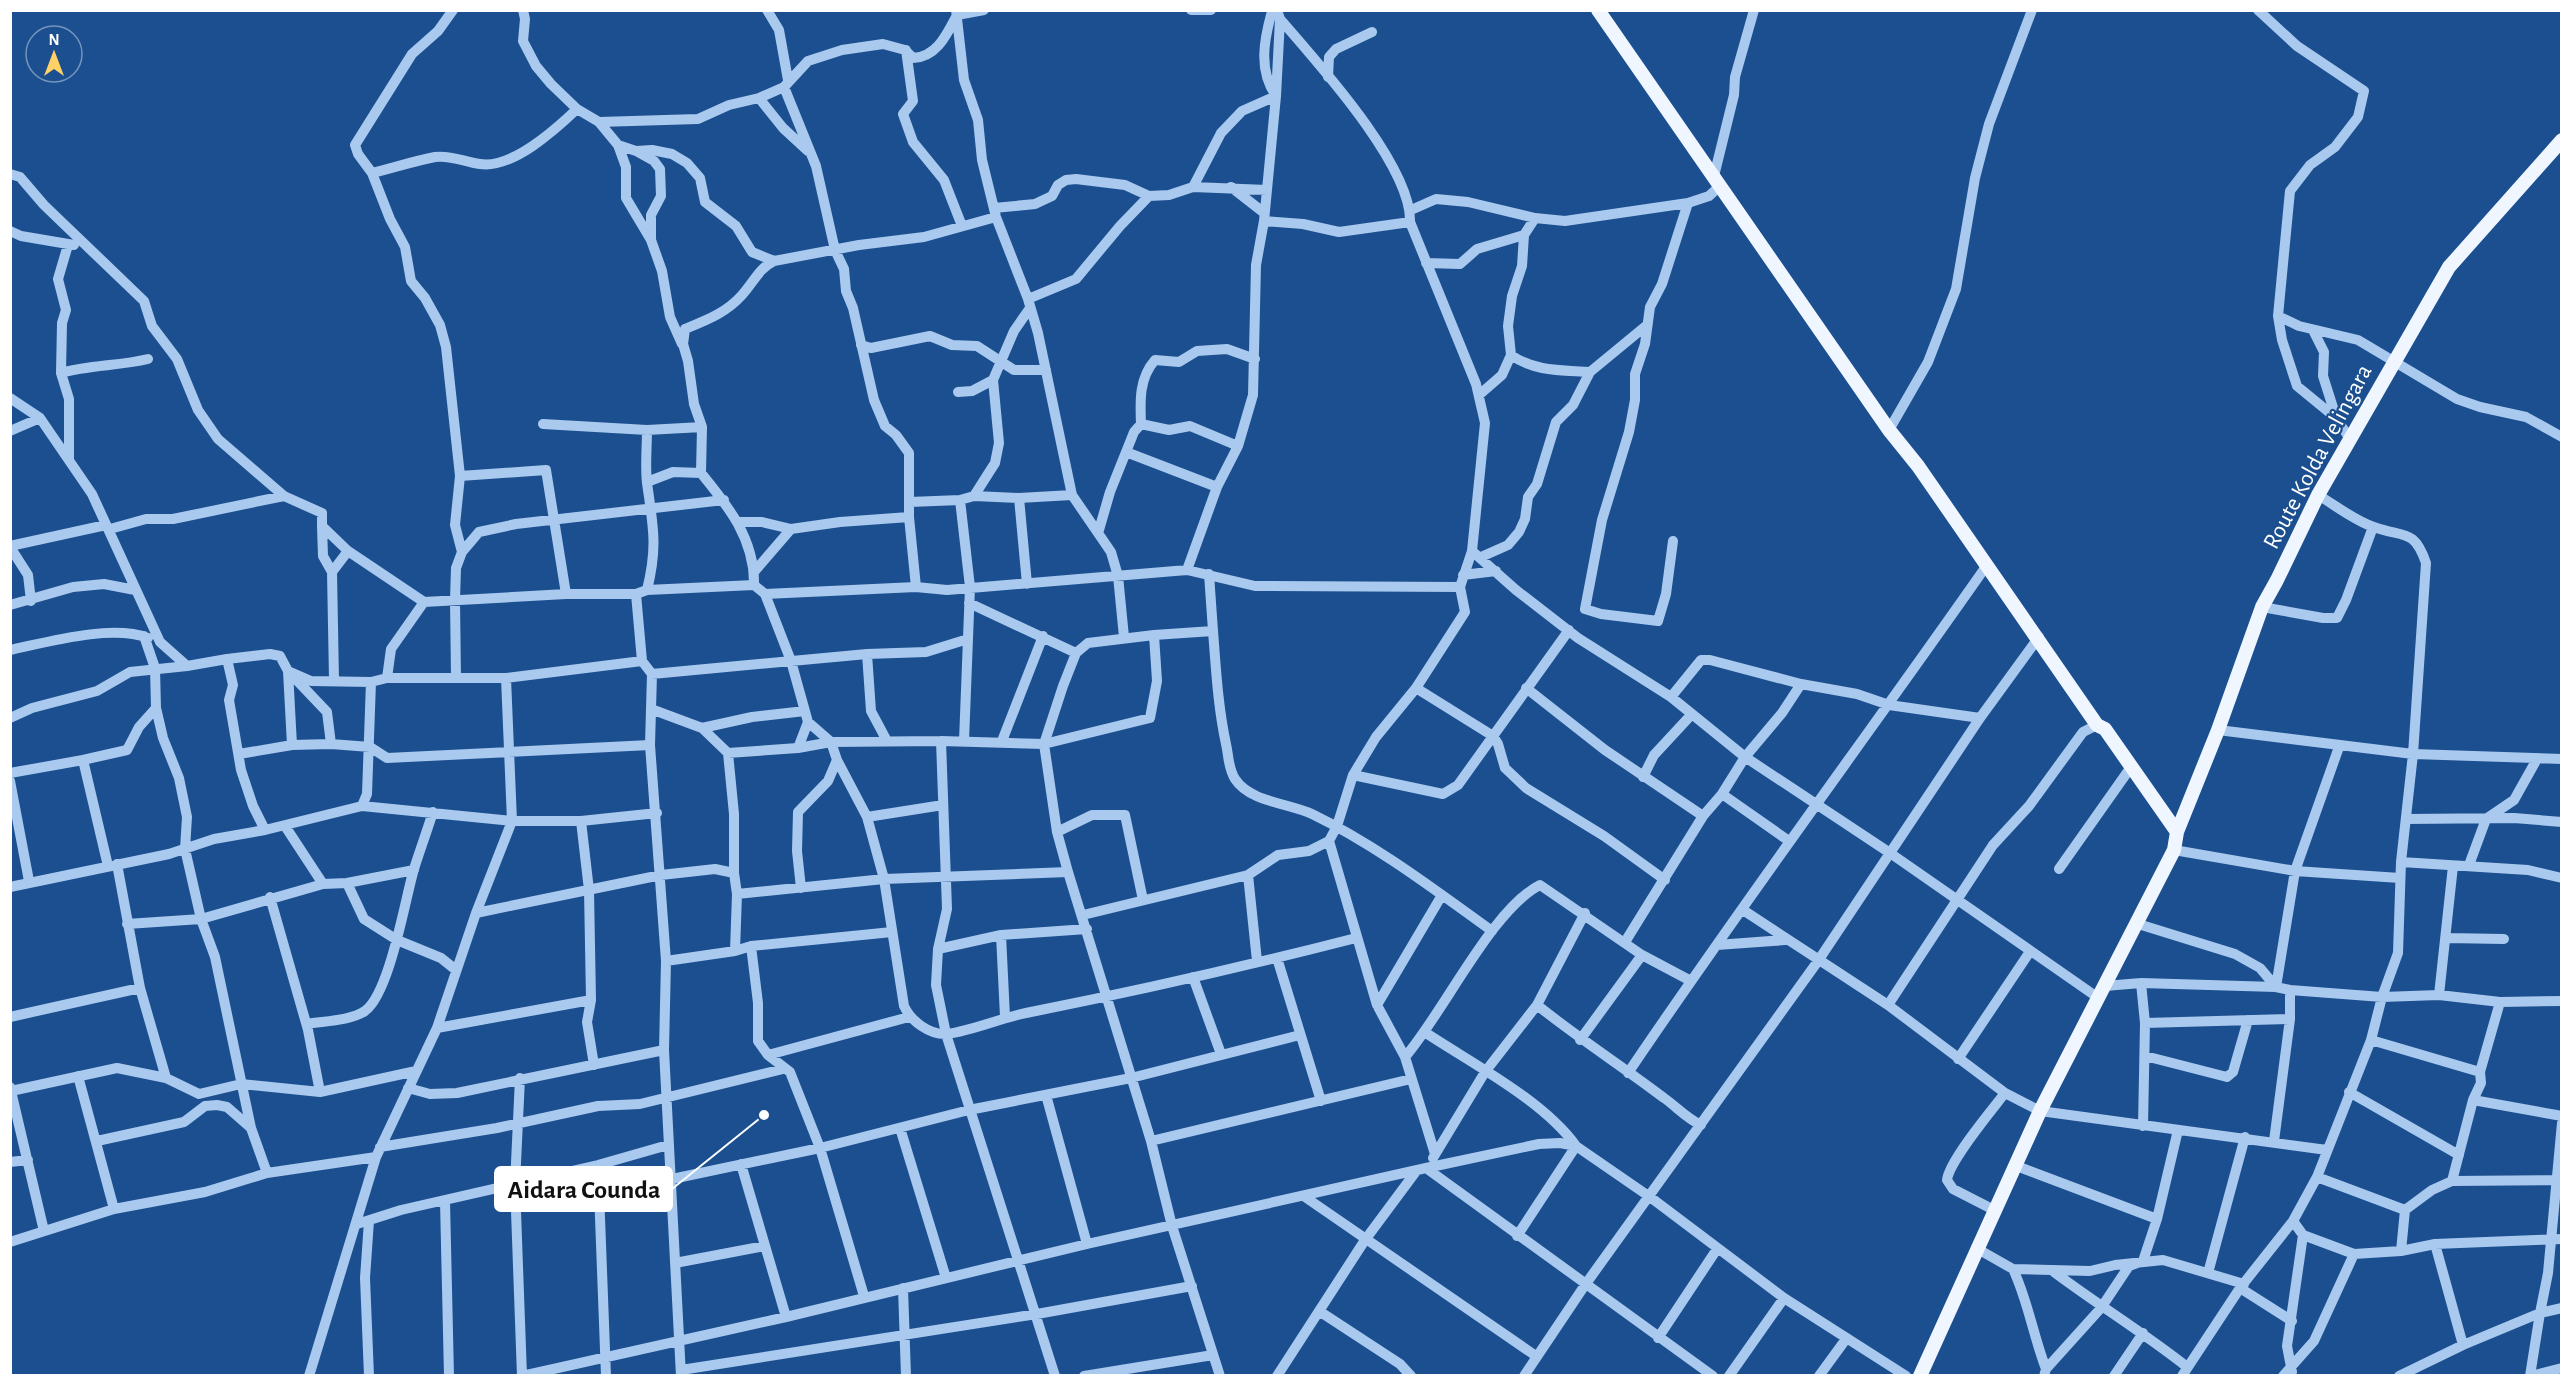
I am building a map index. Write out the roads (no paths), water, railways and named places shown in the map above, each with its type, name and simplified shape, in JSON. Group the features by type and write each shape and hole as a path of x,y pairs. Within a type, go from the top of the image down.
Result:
{"main road":[{"path":"1598,10 1718,180 1889,430 2038,637 2097,725 2105,729 2177,832"},
{"name":"Route Kolda Velingara","path":"1920,1376 2040,1111 2174,850 2177,832 2218,730 2262,607 2318,495 2449,267 2562,140"}],"street":[{"path":"453,10 438,31 412,54 355,145 358,154 372,173 390,219 405,247 411,281 425,298 440,325 446,347 460,476 455,525 462,552"},
{"path":"523,10 525,19 523,41 536,66 577,109 598,122 618,145 626,167 626,198 651,240 662,271 670,317 688,361 694,404 702,427 701,473 739,522 754,572 754,585"},
{"path":"767,10 779,30 786,83 811,153 835,250 844,268 846,291 854,308 874,400 885,426 896,435 909,453 909,517 916,588"},
{"path":"957,13 984,10"},
{"path":"1191,10 1211,10"},
{"path":"1231,187 1264,217 1340,232 1411,216 1436,199 1468,202 1535,218 1564,221 1688,203 1709,196 1718,180 1735,77 1754,10"},
{"path":"1889,430 1928,362 1956,289 1975,178 1989,123 2032,10"},
{"path":"2258,10 2297,46 2364,91 2358,117 2335,147 2310,165 2290,191 2278,316 2282,340 2297,386 2336,418 2350,439"},
{"path":"1083,915 1248,875 1278,855 1309,851 1329,841 1337,826 1353,775 1376,737 1416,688 1465,612 1460,587 1463,576 1476,554 1485,423 1479,395 1426,263 1397,171 1372,133 1276,12"},
{"path":"1187,570 1217,487 1238,446 1252,395 1255,359 1256,265 1264,217 1276,96 1276,12"},
{"path":"598,122 698,119 729,105 759,98 786,83 808,61 842,50 883,44 905,50 913,58 924,57 946,37 957,13"},
{"path":"957,13 964,80 978,120 982,160 995,212 1029,304 1046,370 1072,495 1099,530 1111,552 1118,576 1124,637"},
{"path":"1328,77 1329,57 1336,49 1372,32"},
{"path":"905,50 913,100 903,114 913,142 944,180 962,226"},
{"path":"1193,187 1221,133 1242,111 1276,96"},
{"path":"759,98 783,128 811,153"},
{"path":"372,173 435,157 459,157 480,165 508,161 555,129 577,109"},
{"path":"618,145 654,160 660,169 661,196 651,215 651,240"},
{"path":"636,151 652,150 672,154 687,163 700,178 705,202 736,226 752,252 774,261"},
{"path":"10,174 20,177 85,246 144,301 152,326 177,359 198,410 218,439 284,496 322,513 323,556 332,572 334,680"},
{"path":"682,344 685,328 717,317 742,295 762,267 774,261 924,237 962,226 995,212 1035,204 1052,195 1058,185 1066,180 1125,184 1149,196 1169,195 1193,187 1267,190"},
{"path":"974,496 995,463 999,443 993,380 1014,331 1029,304 1076,279 1120,226 1149,196"},
{"path":"1674,541 1666,594 1658,621 1632,619 1585,609 1602,520 1629,432 1635,400 1635,374 1645,344 1650,307 1662,284 1688,203"},
{"path":"1479,395 1502,375 1511,356 1508,326 1512,296 1522,266 1524,235 1535,218"},
{"path":"10,231 21,236 85,246"},
{"path":"1426,263 1460,264 1477,249 1524,235"},
{"path":"68,244 58,279 66,310 62,324 61,373 69,399 69,460"},
{"path":"2278,316 2313,330 2358,340 2457,399 2480,407 2526,417 2562,437"},
{"path":"1476,554 1508,545 1519,532 1525,519 1528,497 1537,484 1556,422 1573,405 1590,372 1647,325"},
{"path":"2313,330 2324,352 2324,376 2336,418"},
{"path":"861,345 871,348 930,336 952,345 977,346 1014,370 1046,370"},
{"path":"1099,530 1110,492 1134,432 1141,424 1140,394 1148,368 1155,360 1179,362 1197,351 1227,349 1255,359"},
{"path":"1511,356 1536,368 1590,372"},
{"path":"61,373 78,368 116,366 148,359"},
{"path":"958,392 972,391 993,380"},
{"path":"10,398 40,418 92,494 160,642"},
{"path":"10,431 40,418"},
{"path":"543,424 647,430 702,427"},
{"path":"1141,424 1169,430 1190,426 1238,446"},
{"path":"647,430 647,482 653,508 655,558 647,590"},
{"path":"1126,452 1217,487"},
{"path":"460,476 546,470 567,594"},
{"path":"647,482 673,472 701,473"},
{"path":"910,502 960,500 974,496 1020,498 1072,495"},
{"path":"2054,1272 2101,1308 2143,1332 2184,1371 2242,1286 2294,1221 2318,1177 2371,1040 2382,997 2398,953 2401,862 2408,819 2426,564 2419,544 2406,534 2373,527 2318,495"},
{"path":"31,601 28,575 10,547 146,519 173,519 284,496"},
{"path":"1020,498 1027,584"},
{"path":"456,678 456,568 462,552 479,532 516,524 724,500"},
{"path":"960,500 970,588 964,741"},
{"path":"739,522 762,522 791,529 840,522 909,517"},
{"path":"322,526 348,551 424,602 567,594 636,594 647,590 754,585 765,594 791,661 806,717 798,748"},
{"path":"2262,607 2323,618 2337,618 2373,527"},
{"path":"754,572 791,529"},
{"path":"332,572 348,551"},
{"path":"1476,554 1569,630 1671,698 1745,757 1890,853 2029,953 2101,992 2141,983 2276,987 2382,997 2439,995 2500,1002 2562,1001"},
{"path":"1628,1073 1789,841 1889,705 1987,565"},
{"path":"765,594 970,588 1187,570 1255,586 1460,587"},
{"path":"1463,576 1496,571"},
{"path":"1209,574 1220,723 1227,746 1227,761 1234,778 1246,792 1299,808 1337,826 1492,931"},
{"path":"10,605 31,601 73,587 104,584 135,590"},
{"path":"636,594 642,661 652,674 650,745 657,813 666,960 664,1050 669,1098 668,1145 672,1179 681,1373 904,1333 1037,1314 1192,1286"},
{"path":"387,678 391,649 424,602"},
{"path":"969,603 1076,653"},
{"path":"1353,775 1443,794 1458,785 1569,630"},
{"path":"1213,631 1124,637 1088,643 1076,653 1044,744 1057,832 1068,872 1151,1141 1172,1226 1220,1376"},
{"path":"10,650 87,636 137,634 160,642 187,666"},
{"path":"728,753 798,748 831,742 1002,741 1044,744 1150,718 1157,681 1154,635"},
{"path":"144,636 155,668 156,708 163,738 179,778 187,817 185,849 201,919 215,957 251,1128 267,1173"},
{"path":"1002,741 1043,636"},
{"path":"1530,1373 1536,1356 1585,1285 1818,961 1980,718 2038,637"},
{"path":"652,674 867,654 926,652 968,639"},
{"path":"10,718 32,708 97,691 130,672 270,654 283,658 288,671 292,745"},
{"path":"867,654 871,711 887,741"},
{"path":"227,660 233,685 229,700 241,770 265,830"},
{"path":"1671,698 1701,660 1710,660 1801,684 1857,694 1889,705 1980,718"},
{"path":"288,671 311,681 371,682 387,678 506,678 642,661"},
{"path":"288,671 327,712 331,744"},
{"path":"309,1376 363,1222 378,1152 437,1028 476,913 512,820 511,752 506,678"},
{"path":"362,806 367,794 371,682"},
{"path":"1624,942 1665,880 1703,816 1722,794 1745,757 1782,713 1801,684"},
{"path":"1416,688 1493,736 1498,744 1505,768 1526,788 1597,831 1665,880"},
{"path":"1526,688 1644,777 1703,816"},
{"path":"10,773 127,750 140,727 156,708"},
{"path":"651,709 702,728 728,753 734,814 734,873 737,894 735,951"},
{"path":"1644,777 1654,755 1692,714"},
{"path":"702,728 752,717 806,717 831,742 837,760 867,817 884,879 904,1006 909,1017 925,1028 946,1034 1005,1017 1106,997 1356,938"},
{"path":"1888,1005 1993,845 2029,806 2083,732 2097,725"},
{"path":"2218,730 2339,747 2413,754 2562,759"},
{"path":"941,741 947,909 938,949 936,985 946,1034 969,1110 1017,1261 1037,1314 1055,1376"},
{"path":"239,754 292,745 331,744 370,747 387,758 650,745"},
{"path":"2276,987 2295,871 2339,747"},
{"path":"2469,865 2486,819 2514,800 2537,759"},
{"path":"83,760 112,865 140,988 165,1078"},
{"path":"801,888 797,851 798,812 828,781 837,760"},
{"path":"2059,869 2131,768"},
{"path":"10,781 22,832 29,881"},
{"path":"1722,794 1789,841"},
{"path":"867,817 943,805"},
{"path":"10,886 185,849 214,839 285,826 362,806 512,820 580,821 657,813"},
{"path":"307,1024 347,1017 365,1011 375,999 397,940 414,870 433,812"},
{"path":"1057,832 1092,815 1125,815 1143,900"},
{"path":"2408,819 2514,818 2562,822"},
{"path":"580,821 589,890 591,1000 587,1022 594,1065"},
{"path":"285,826 323,884"},
{"path":"1329,841 1377,1005 1405,1057 1435,1154"},
{"path":"2174,850 2295,871 2400,878"},
{"path":"2401,862 2528,870 2562,878"},
{"path":"2439,995 2453,866"},
{"path":"476,913 661,875 715,869 734,873"},
{"path":"127,924 201,919 270,897 323,884 347,883 414,870"},
{"path":"737,894 884,879 1068,872"},
{"path":"1248,875 1257,961"},
{"path":"347,883 364,919 397,940 441,958 456,970"},
{"path":"1405,1057 1426,1032 1492,931 1527,891 1540,885 1585,913 1642,955 1691,981"},
{"path":"1377,1005 1442,895"},
{"path":"270,897 307,1024 320,1092"},
{"path":"1743,910 1785,940 1888,1005 2005,1093 2040,1111 2143,1126 2245,1137 2327,1150"},
{"path":"1277,1376 1365,1240 1435,1154 1485,1072 1537,1005 1585,913"},
{"path":"2135,923 2235,954 2260,968 2276,987"},
{"path":"938,949 1001,935 1087,929"},
{"path":"666,960 735,951 751,946 892,932"},
{"path":"1001,935 1005,1017"},
{"path":"2446,938 2504,939"},
{"path":"1717,945 1785,940"},
{"path":"751,946 758,1003 758,1041 768,1055 783,1069 790,1072 820,1148 864,1296"},
{"path":"1958,1059 2029,953"},
{"path":"1580,1040 1642,955"},
{"path":"1277,958 1321,1101"},
{"path":"1192,977 1221,1054"},
{"path":"2141,983 2145,1023 2143,1126"},
{"path":"10,1017 140,988"},
{"path":"2274,1141 2290,1019 2290,990"},
{"path":"437,1028 591,1000"},
{"path":"2452,1181 2500,1002"},
{"path":"1537,1005 1580,1040 1665,1099 1685,1117 1701,1125"},
{"path":"768,1055 909,1017"},
{"path":"2145,1023 2290,1019"},
{"path":"2145,1056 2227,1077 2233,1072 2248,1020"},
{"path":"1426,1032 1550,1118 1563,1128 1576,1146 1650,1197 1784,1298 1906,1376"},
{"path":"672,1179 820,1148 969,1110 1131,1078 1300,1035"},
{"path":"2371,1040 2481,1078 2496,1104"},
{"path":"408,1088 444,1095 664,1050"},
{"path":"44,1231 11,1089 117,1068 165,1078 199,1094 242,1084 320,1092 416,1071"},
{"path":"10,1242 114,1209 205,1192 267,1173 598,1106 640,1104 783,1069"},
{"path":"78,1076 114,1209"},
{"path":"520,1078 515,1184 522,1376 786,1317 864,1296 1087,1244 1422,1169 1539,1144 1576,1146"},
{"path":"1151,1141 1411,1079"},
{"path":"2349,1092 2459,1155"},
{"path":"1995,1210 1953,1189 1947,1180 1948,1173 1957,1159 2005,1093"},
{"path":"1046,1095 1087,1244"},
{"path":"2473,1100 2562,1116"},
{"path":"96,1141 184,1122 205,1106 227,1107 251,1128"},
{"path":"2531,1376 2536,1354 2540,1313 2556,1239 2562,1123"},
{"path":"900,1128 946,1278"},
{"path":"2045,1372 2101,1308 2129,1266 2143,1260 2157,1220 2178,1130"},
{"path":"2208,1273 2245,1137"},
{"path":"363,1222 400,1210 598,1165 668,1145"},
{"path":"1516,1236 1576,1146"},
{"path":"10,1162 28,1160"},
{"path":"741,1164 786,1317"},
{"path":"598,1165 606,1376"},
{"path":"2014,1165 2157,1220"},
{"path":"1422,1169 1713,1376"},
{"path":"2318,1177 2405,1210"},
{"path":"2401,1251 2405,1210 2432,1190 2452,1181 2558,1180"},
{"path":"1305,1197 1536,1356"},
{"path":"445,1201 449,1376"},
{"path":"2294,1221 2303,1235 2354,1254 2401,1251 2435,1244 2556,1239"},
{"path":"363,1222 369,1376"},
{"path":"2289,1373 2287,1346 2303,1235"},
{"path":"2435,1244 2463,1345"},
{"path":"675,1263 765,1246"},
{"path":"1976,1248 2013,1269 2054,1272 2090,1272 2143,1260 2163,1260 2242,1286 2292,1320"},
{"path":"1658,1338 1717,1249"},
{"path":"2289,1373 2314,1341 2354,1254"},
{"path":"2013,1269 2026,1298 2033,1335 2045,1372"},
{"path":"903,1288 906,1376"},
{"path":"1729,1376 1784,1298"},
{"path":"2403,1375 2463,1345 2540,1313 2562,1308"},
{"path":"1319,1311 1400,1364 1411,1376"},
{"path":"2114,1376 2143,1332"},
{"path":"1819,1376 1846,1339"},
{"path":"1084,1376 1213,1354"},
{"path":"2536,1354 2547,1371"},
{"path":"2531,1376 2562,1368"}],"place":[{"name":"Aidara Counda","path":"764,1115"}]}
